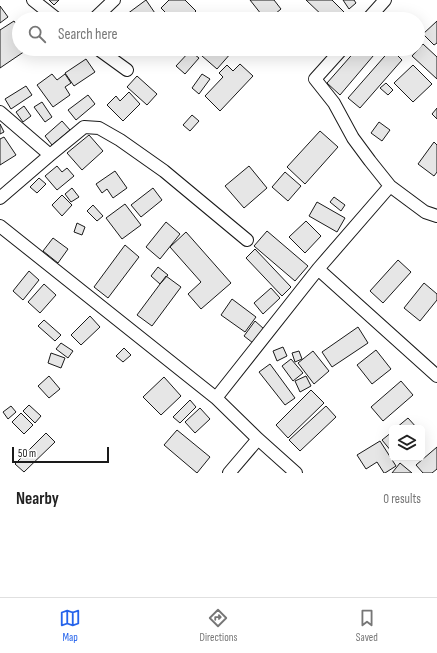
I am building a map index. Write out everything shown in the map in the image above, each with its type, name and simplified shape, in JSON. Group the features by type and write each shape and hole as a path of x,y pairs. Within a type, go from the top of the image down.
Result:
{"street":[{"path":"33,0 48,12"},
{"path":"101,12 114,0"},
{"path":"374,12 385,0"},
{"path":"108,56 127,70"},
{"path":"336,56 315,79 334,103 353,138 390,186 424,212 437,216"},
{"path":"0,112 50,155"},
{"path":"0,198 84,127 99,128 120,140 164,171 247,240"},
{"path":"216,398 318,269 390,186"},
{"path":"0,226 216,398 296,473"},
{"path":"318,269 437,376"},
{"path":"230,473 258,438"}],"building":[{"path":"49,0 59,0 54,5"},
{"path":"146,0 154,12 130,12"},
{"path":"169,0 185,0 196,11 165,12 161,8"},
{"path":"250,0 274,0 281,9 277,12 259,12"},
{"path":"306,0 332,0 344,12 319,12"},
{"path":"343,0 354,0 356,3 349,9"},
{"path":"0,6 8,17 0,23"},
{"path":"437,21 437,43 434,45 425,36 425,32"},
{"path":"12,22 12,56 18,56 0,68 0,30"},
{"path":"425,46 437,57 437,79 412,56 425,56"},
{"path":"185,56 196,56 199,58 185,74 176,66"},
{"path":"202,56 228,56 217,69"},
{"path":"351,56 373,56 340,95 327,83"},
{"path":"385,56 398,56 402,60 360,108 348,98"},
{"path":"86,59 95,72 74,86 65,73"},
{"path":"240,64 253,76 220,111 205,96 223,77 219,73 227,65 233,71"},
{"path":"413,65 432,84 413,102 394,83"},
{"path":"52,74 57,80 65,74 71,83 65,87 70,95 53,107 37,85"},
{"path":"202,74 210,79 199,94 192,88"},
{"path":"137,76 157,94 147,105 127,87"},
{"path":"386,83 393,90 388,95 380,88"},
{"path":"26,86 32,95 11,109 5,99"},
{"path":"129,92 140,104 123,121 107,105 116,96 120,101"},
{"path":"88,95 95,104 76,120 68,110"},
{"path":"42,102 52,117 45,122 34,107"},
{"path":"24,106 31,116 23,122 16,112"},
{"path":"437,108 437,119 432,114"},
{"path":"192,115 199,121 190,131 183,125"},
{"path":"62,121 70,130 52,145 45,136"},
{"path":"379,122 390,130 382,141 371,133"},
{"path":"0,124 4,132 0,134"},
{"path":"320,131 338,147 305,184 287,167"},
{"path":"89,135 103,151 82,170 67,153"},
{"path":"4,137 16,155 0,165 0,139"},
{"path":"434,142 437,145 437,172 434,176 418,164"},
{"path":"57,166 62,172 67,168 74,176 57,190 45,176"},
{"path":"249,166 267,188 244,208 225,186"},
{"path":"115,171 127,188 113,198 107,189 102,193 96,184"},
{"path":"285,172 301,186 288,201 272,187"},
{"path":"39,178 46,184 37,193 30,187"},
{"path":"72,188 79,197 71,202 65,194"},
{"path":"153,188 162,200 141,217 131,205"},
{"path":"62,195 72,205 62,216 52,205"},
{"path":"334,197 345,205 341,211 330,202"},
{"path":"317,202 345,218 337,232 309,216"},
{"path":"125,204 141,225 122,239 106,218"},
{"path":"93,205 103,216 97,221 87,211"},
{"path":"306,221 321,236 305,253 289,237"},
{"path":"166,222 180,234 160,259 146,247"},
{"path":"77,223 85,227 82,235 74,232"},
{"path":"267,231 308,266 295,281 254,246"},
{"path":"186,232 231,283 201,309 188,294 201,282 170,247"},
{"path":"53,238 68,249 58,263 43,251"},
{"path":"125,245 139,257 108,298 94,287"},
{"path":"255,249 291,287 282,296 246,258"},
{"path":"398,260 411,272 383,303 370,291"},
{"path":"158,267 168,275 160,284 151,276"},
{"path":"29,271 39,280 23,300 13,291"},
{"path":"166,276 181,287 152,326 137,315"},
{"path":"424,283 437,294 437,300 420,321 404,308"},
{"path":"44,284 56,295 40,313 28,302"},
{"path":"271,288 280,298 263,314 254,303"},
{"path":"232,299 256,317 245,332 221,315"},
{"path":"90,316 100,327 81,345 71,335"},
{"path":"44,320 61,335 55,341 38,326"},
{"path":"255,321 264,329 253,343 244,336"},
{"path":"358,327 368,343 332,367 322,352"},
{"path":"61,343 73,351 68,358 56,349"},
{"path":"283,347 287,356 277,361 273,351"},
{"path":"124,348 131,355 123,362 116,356"},
{"path":"376,350 391,369 372,384 357,365"},
{"path":"299,351 302,359 295,362 292,353"},
{"path":"313,351 329,371 314,384 298,363"},
{"path":"51,353 65,358 61,368 48,363"},
{"path":"291,359 303,373 293,381 282,366"},
{"path":"270,364 295,398 285,405 259,372"},
{"path":"49,376 60,389 49,398 38,386"},
{"path":"306,376 311,386 300,392 295,381"},
{"path":"164,377 181,396 161,415 143,397"},
{"path":"401,381 413,395 383,421 371,407"},
{"path":"311,390 324,403 288,438 276,425"},
{"path":"190,400 196,407 180,423 173,417"},
{"path":"29,405 41,416 35,423 23,411"},
{"path":"11,406 16,412 8,419 3,412"},
{"path":"326,406 336,417 300,451 289,440"},
{"path":"200,408 210,419 195,433 185,422"},
{"path":"21,413 33,425 24,434 12,422"},
{"path":"408,418 414,425 400,425"},
{"path":"177,430 210,457 197,473 164,445"},
{"path":"46,433 55,442 24,472 15,464"},
{"path":"389,434 389,448 382,440"},
{"path":"380,441 389,455 389,461 393,461 396,466 384,473 377,462 366,469 357,455"},
{"path":"437,447 437,469 432,473 423,473 416,465 421,461 425,461 425,457"},
{"path":"400,463 412,473 392,473"}]}
